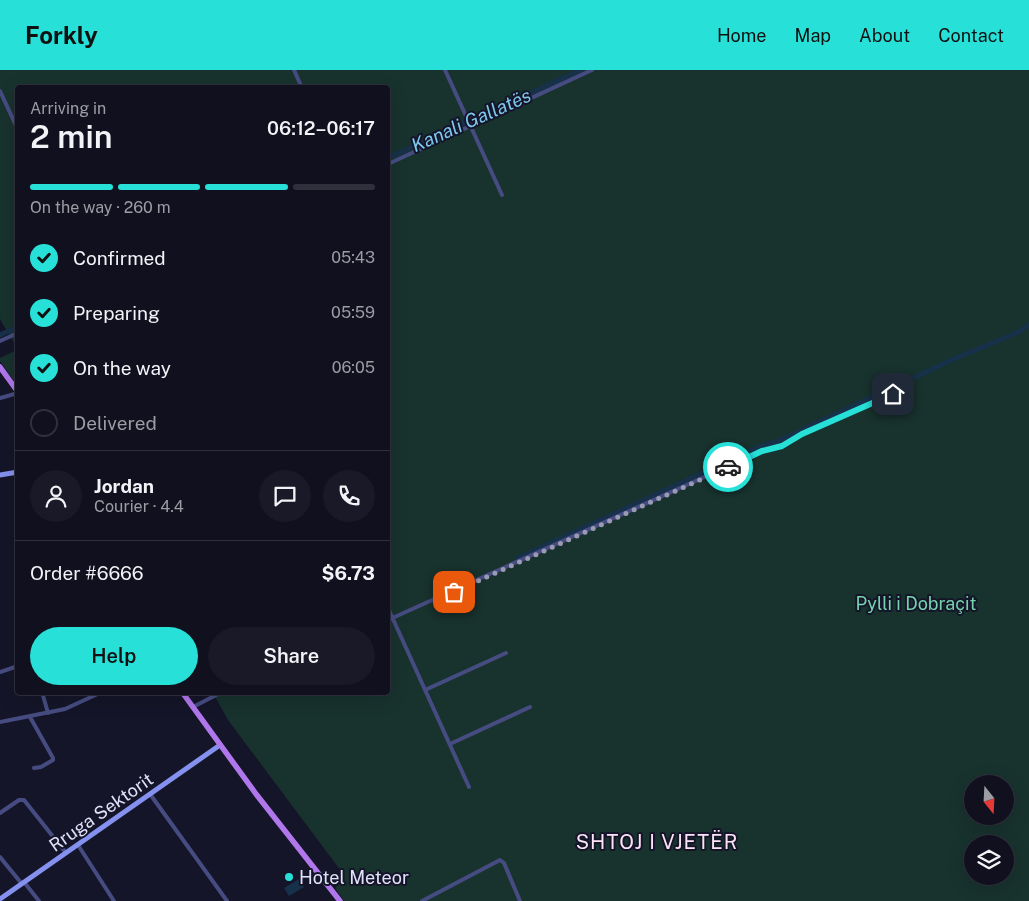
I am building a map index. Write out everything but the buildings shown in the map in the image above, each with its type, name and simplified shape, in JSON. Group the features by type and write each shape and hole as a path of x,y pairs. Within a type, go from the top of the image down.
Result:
{"main road":[{"path":"0,367 15,388"},
{"path":"182,695 218,746"},
{"path":"182,695 218,746 340,901"}],"street":[{"path":"294,70 301,85"},
{"path":"445,70 502,195"},
{"path":"390,163 592,70"},
{"path":"0,91 15,124"},
{"path":"0,341 15,334"},
{"path":"0,398 15,393"},
{"path":"469,787 425,690 390,620 754,455 782,446 802,434 893,394"},
{"path":"0,475 15,472"},
{"path":"425,690 506,653"},
{"path":"0,672 15,667"},
{"path":"43,695 48,713"},
{"path":"0,722 74,706 96,695"},
{"path":"192,707 216,695"},
{"path":"450,744 530,707"},
{"path":"30,717 53,758 45,766 34,768"},
{"name":"Rruga Sektorit","path":"0,899 218,746"},
{"path":"150,794 227,901"},
{"path":"0,813 19,800 24,800 66,853"},
{"path":"78,844 114,901"},
{"path":"0,857 39,901"},
{"path":"422,901 500,860 504,863 520,901"}],"green space":[{"name":"Pylli i Dobraçit","path":"0,70 1029,70 1029,901 344,901 335,888 341,882 341,871 228,720 214,695 390,695 390,85 15,85 15,345 0,319"},
{"path":"15,351 15,382 0,361 0,358"}],"water":[{"path":"299,879 304,887 289,896 284,888"}],"waterway":[{"name":"Kanali Gallatës","path":"390,157 581,70"},
{"path":"518,558 759,447 778,441 956,358 1017,333 1029,325"},
{"name":"Kanali Gallatës","path":"0,335 15,328"}],"way so far":[{"path":"454,592 728,467"}],"place":[{"name":"Hotel Meteor","path":"289,877"}],"district":[{"name":"SHTOJ I VJETËR","path":"657,842"}],"route":[{"path":"728,467 762,451 782,446 802,434 893,394"}]}
